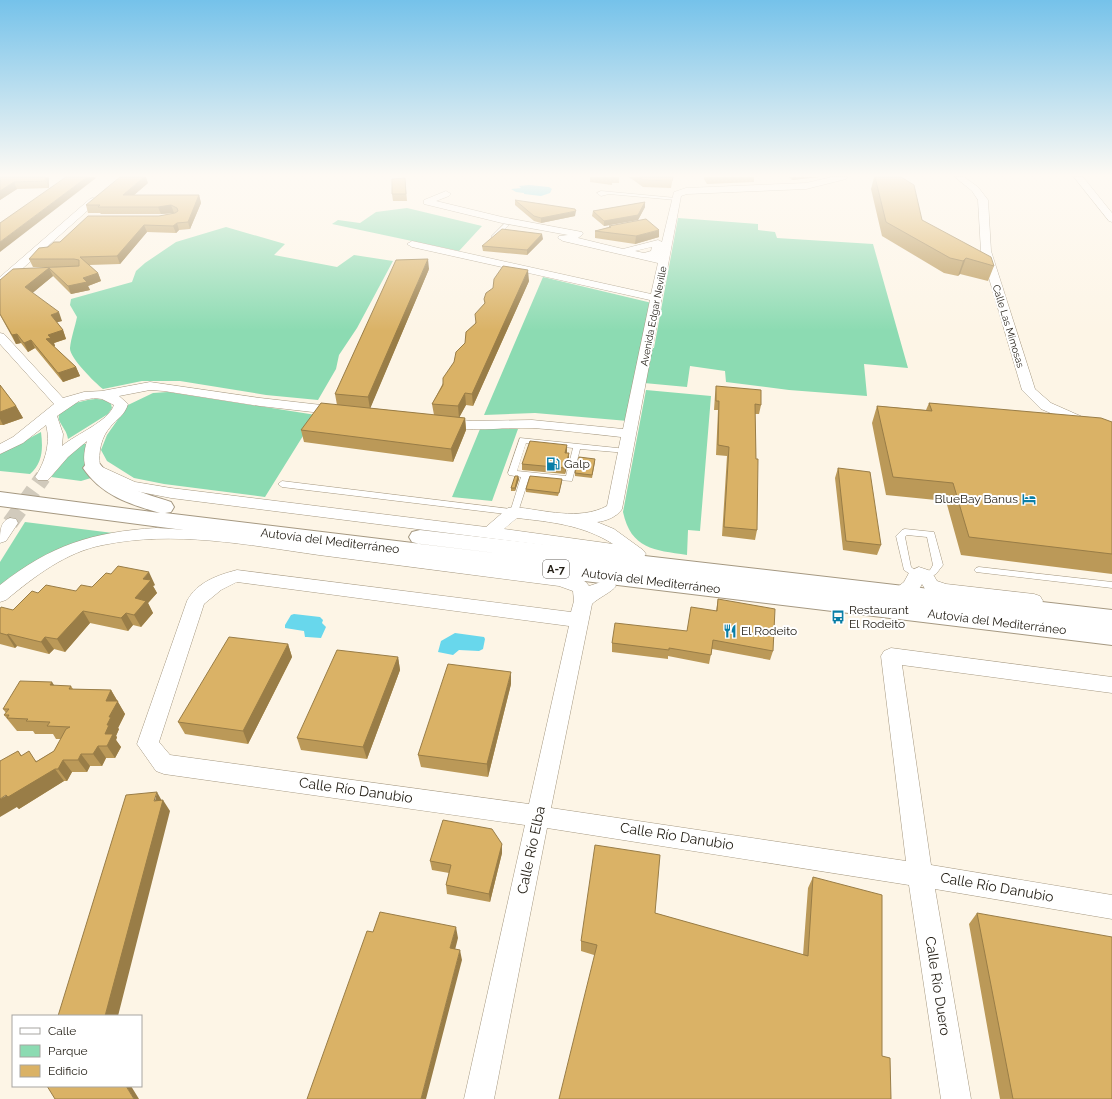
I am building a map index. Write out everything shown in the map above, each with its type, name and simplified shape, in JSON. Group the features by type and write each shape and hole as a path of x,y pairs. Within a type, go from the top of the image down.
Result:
{"highway":[{"path":"93,468 98,478 105,483 164,507"},
{"name":"Autovía del Mediterráneo","path":"0,487 1112,619"},
{"name":"Autovía del Mediterráneo","path":"0,499 436,555 1112,636"},
{"path":"274,543 366,546"},
{"path":"637,554 673,561 760,573 816,584"},
{"path":"436,555 543,578"},
{"path":"607,586 623,582 644,580"}],"street":[{"path":"0,283 63,228"},
{"path":"529,228 577,235 664,261"},
{"path":"543,228 606,240"},
{"name":"Avenida Edgar Neville","path":"620,539 617,525 617,514 614,509 627,451 655,298 670,228"},
{"name":"Calle Las Mimosas","path":"985,228 986,251 1029,390 1046,406 1112,435"},
{"path":"412,244 655,298"},
{"path":"12,273 26,273"},
{"path":"0,337 60,404"},
{"path":"2,448 28,434 60,404 82,397 102,395 150,386 260,402 356,413"},
{"path":"50,415 56,434 55,446 45,474 69,447 82,436 117,413 121,404 137,394 164,387"},
{"path":"102,395 116,399 121,404"},
{"path":"108,420 93,444 90,456 93,468 118,481 150,490 559,541 637,554"},
{"path":"426,420 472,425 532,424 630,434"},
{"path":"571,519 601,516 614,509"},
{"path":"489,533 514,512 571,519 602,530 620,539 637,554"},
{"path":"0,537 10,523"},
{"path":"0,595 20,578 57,556 102,539 142,534 186,534 274,543 574,583 580,586 584,591 581,610"},
{"name":"Calle Río Danubio","path":"581,610 237,576 220,580 205,589 196,601 148,744 164,764 539,815 920,874 1112,907"},
{"path":"901,594 912,586 921,576 931,585 944,590 1112,610"},
{"path":"581,610 595,591 607,586"},
{"name":"Calle Río Elba","path":"480,1099 581,610"},
{"name":"Calle Río Duero","path":"956,1099 920,874 891,656 1112,685"}],"lane":[{"path":"494,237 503,228"},
{"path":"577,446 569,479 512,473 523,440 627,451"},
{"path":"282,484 514,512 526,474"},
{"path":"905,532 931,534 938,565 933,572 921,576 906,568 900,536 905,532"},
{"path":"979,570 1112,585"}],"green space":[{"path":"222,228 230,228 285,244 274,255 337,267 354,255 393,261 357,328 339,355 336,369 318,400 266,395 180,381 142,381 103,389 83,370 71,352 70,348 77,317 70,305 71,299 132,282 136,271 176,242"},
{"path":"352,228 480,228 459,251"},
{"path":"676,228 758,228 758,230 775,232 777,238 873,244 908,368 864,364 867,396 789,390 726,382 725,371 690,366 687,387 644,383 651,348 654,348"},
{"path":"543,277 652,303 628,421 535,413 484,415"},
{"path":"646,390 711,396 700,531 688,530 687,555 654,549 638,541 632,534 623,512"},
{"path":"168,392 316,415 265,497 164,484 134,478 107,461 101,450 107,435 128,405 153,393"},
{"path":"97,399 105,400 111,404 112,408 108,414 68,439 66,431 59,420 59,415 62,410 74,404"},
{"path":"480,429 518,429 492,501 452,497"},
{"path":"41,432 42,444 40,460 30,474 0,471 0,454"},
{"path":"82,444 86,444 84,462 91,478 81,481 51,477 74,449"},
{"path":"25,522 113,533 94,538 0,588 0,562"}],"water":[{"path":"294,614 320,617 323,620 322,623 326,627 321,638 305,637 304,631 285,628 285,625 291,615"},
{"path":"455,633 484,637 483,649 479,651 459,650 453,655 438,652 441,641"}],"building":[{"path":"0,228 18,228 0,242"},
{"path":"75,228 141,228 117,256 80,257 98,273 83,278 87,282 68,286 49,268 25,287 59,312 51,315 63,330 48,335 51,338 46,339 76,367 58,373 31,340 24,343 17,334 12,335 0,314 0,280 13,269 79,266 79,260 74,259 29,259 39,248 48,247 54,242 60,242"},
{"path":"606,228 657,228 659,230 636,236 595,231"},
{"path":"897,228 937,228 991,257 994,266 966,258 963,261 950,258"},
{"path":"502,229 542,234 527,250 482,246"},
{"path":"428,259 368,397 335,394 396,260"},
{"path":"503,266 528,270 472,394 465,393 458,406 432,404 443,385 443,378 454,362 456,352 465,343 466,332 476,323 475,314 485,303 484,299 486,293 493,288 494,279"},
{"path":"0,385 16,406 0,412"},
{"path":"716,386 761,390 761,405 755,404 756,459 758,459 757,530 724,527 729,447 718,445 719,401 716,401"},
{"path":"321,403 465,418 451,449 301,430"},
{"name":"BlueBay Banus","path":"929,403 1101,418 1112,422 1112,554 969,537 953,483 893,477 877,406 932,411"},
{"path":"530,441 567,445 565,453 569,453 565,468 522,464"},
{"path":"579,457 595,459 592,475 575,473"},
{"path":"838,468 870,472 881,545 846,541"},
{"path":"515,476 518,476 515,488 511,488"},
{"path":"530,476 562,479 559,493 526,489"},
{"path":"118,566 149,572 143,579 151,580 135,598 146,601 134,615 126,613 121,618 83,611 57,639 45,637 41,642 0,633 1,607 13,610 32,591 38,593 46,585 76,591 81,585 92,587 106,573 111,574"},
{"path":"718,599 775,609 773,651 713,640 711,655 669,648 669,650 612,643 615,623 687,631 691,607 717,611"},
{"path":"229,637 288,644 243,731 178,722"},
{"path":"337,650 398,657 363,747 297,738"},
{"path":"448,664 511,672 487,764 418,755"},
{"path":"20,681 52,682 50,685 71,686 69,689 111,690 106,701 118,701 109,717 111,717 105,734 113,734 107,746 98,746 93,754 81,754 78,760 63,760 58,769 55,769 8,797 6,795 0,799 0,761 18,751 21,756 29,751 36,762 54,751 66,729 70,727 47,726 50,722 26,721 28,719 7,718 9,715 4,715 9,709 3,709"},
{"path":"157,792 154,801 163,800 105,1015 58,1015 126,795"},
{"path":"443,820 492,829 502,844 489,894 446,885 451,865 430,861"},
{"path":"595,845 660,855 655,913 808,956 813,877 882,895 882,1056 890,1058 891,1099 559,1099 597,945 581,941"},
{"path":"380,912 456,927 450,948 460,950 421,1099 307,1099 367,931 373,932"},
{"path":"977,913 1112,937 1112,1099 1013,1099"},
{"path":"48,1087 127,1087 134,1099 55,1099"}],"tunnel":[{"path":"10,523 43,477"}],"place":[{"name":"Galp","path":"553,464"},
{"name":"BlueBay Banus","path":"1029,499"},
{"name":"Restaurant El Rodeito","path":"838,617"},
{"name":"El Rodeito","path":"730,631"}]}
